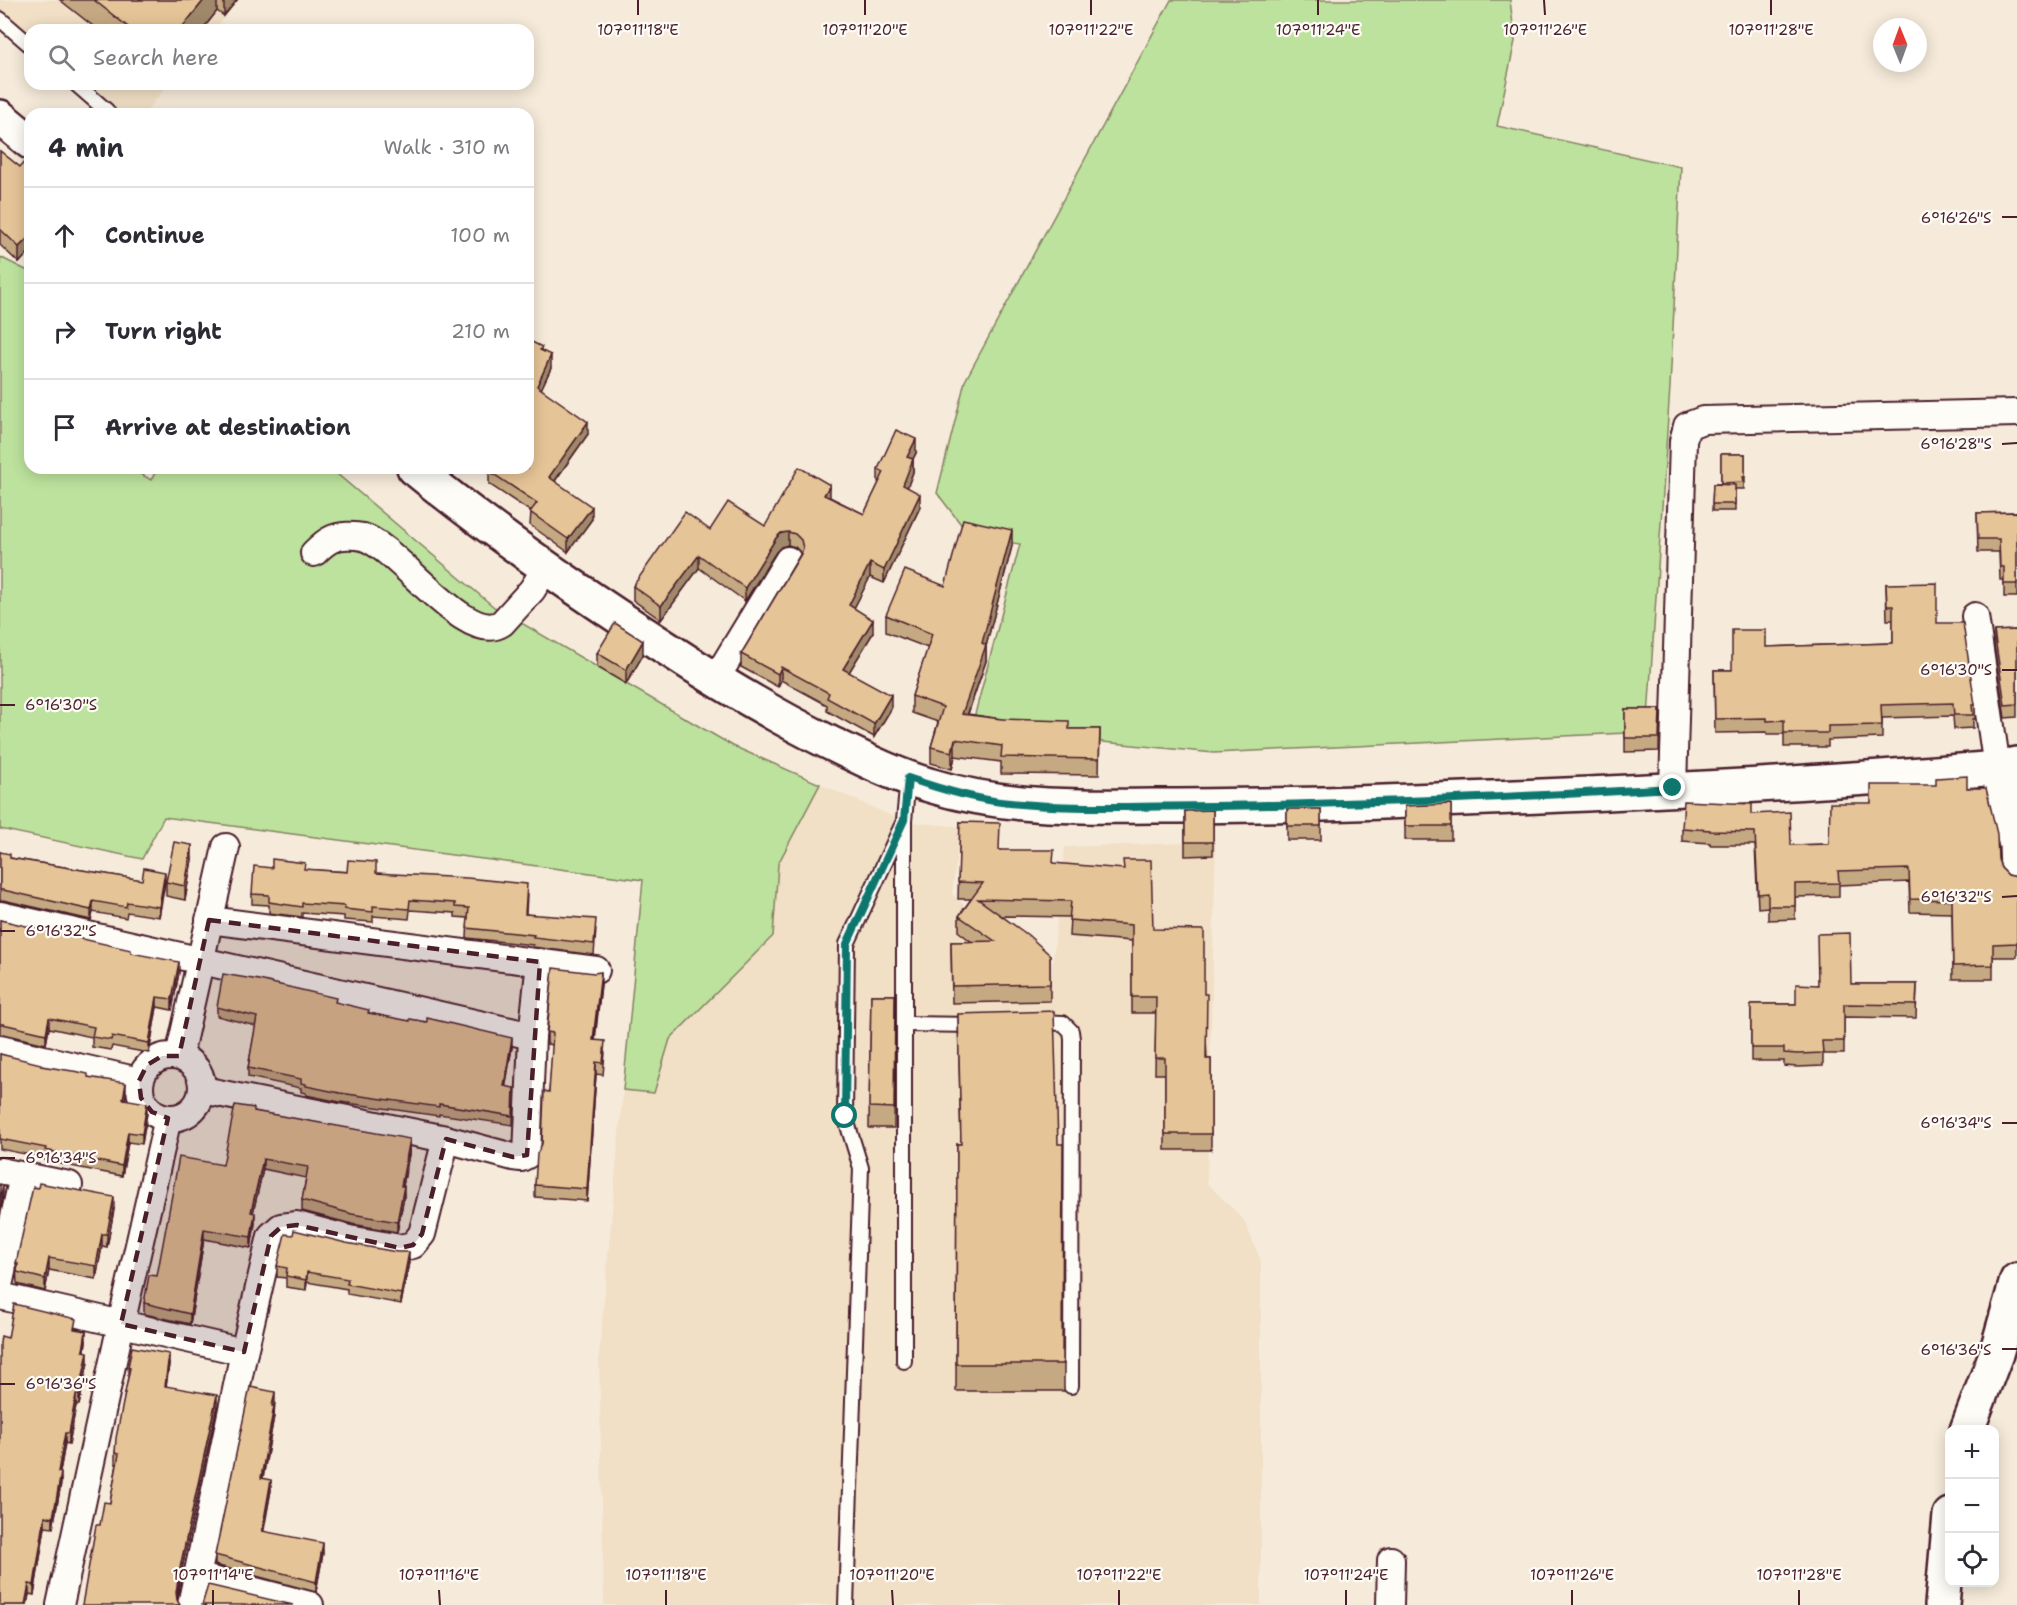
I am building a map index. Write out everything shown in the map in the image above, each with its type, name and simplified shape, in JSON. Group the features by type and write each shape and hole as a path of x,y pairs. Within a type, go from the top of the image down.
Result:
{"street":[{"path":"0,117 24,137"},
{"path":"1673,788 1683,441 1687,426 1703,420 2017,413"},
{"path":"422,474 546,568 715,680 785,720 868,762 932,787 1008,803 1086,807 1314,804 1541,796 1785,784 2007,766"},
{"path":"314,553 330,539 343,536 364,537 388,552 466,620 496,627 532,590 546,568"},
{"path":"715,680 788,561"},
{"path":"1975,616 2007,766 2017,872"},
{"path":"179,1056 226,848"},
{"path":"0,915 532,1036"},
{"path":"209,920 596,970"},
{"path":"203,1090 446,1139 521,1158 527,1155 532,1036 540,962"},
{"path":"0,1049 139,1081"},
{"path":"162,1056 179,1056 198,1068 203,1090 197,1106 184,1116 168,1118 152,1112 141,1098 139,1081 147,1065 162,1056"},
{"path":"60,1605 168,1118"},
{"path":"191,1605 244,1352 271,1236 281,1227 297,1225 349,1239 400,1248 413,1245 422,1234 446,1139"},
{"path":"0,1281 12,1173 69,1185"},
{"path":"1970,1425 2007,1354 2017,1280"},
{"path":"0,1296 244,1352"},
{"path":"1942,1605 1948,1533"},
{"path":"1390,1605 1392,1560"},
{"path":"196,1576 310,1605"}],"lane":[{"path":"0,19 24,40"},
{"path":"83,90 104,108"},
{"path":"904,1361 904,820 908,778"},
{"path":"846,1605 861,1168 845,1116 847,944 904,820"},
{"path":"1021,1023 1063,1023 1071,1031 1071,1386"},
{"path":"905,1024 987,1025"}],"highlighted area":[{"path":"209,920 540,962 527,1155 513,1157 446,1139 422,1234 413,1245 400,1248 297,1225 281,1227 271,1236 244,1352 121,1324 168,1118 152,1112 141,1098 139,1081 147,1065 162,1056 179,1056"}],"shaded area":[{"path":"0,0 239,0 219,24 24,24 24,38 0,18"},
{"path":"85,90 164,90 149,108 107,108"},
{"path":"820,784 903,821 960,827 952,894 1050,986 1065,847 1216,842 1207,1183 1244,1220 1261,1261 1261,1605 604,1605 599,1355 623,1090 654,1093 670,1039 773,936 778,864"}],"green space":[{"path":"1171,0 1510,0 1515,41 1497,126 1681,167 1670,387 1647,732 1214,753 971,729 1020,544 970,536 937,493 965,381"},
{"path":"0,257 24,269 24,474 141,474 151,480 154,474 337,474 494,607 733,746 820,784 778,864 773,936 670,1039 654,1093 623,1090 643,880 164,817 142,859 0,829"}],"building":[{"path":"94,0 204,0 185,24 124,24"},
{"path":"0,151 20,167 24,162 24,242 19,247 0,229"},
{"path":"534,343 542,347 540,350 551,355 537,386 588,422 549,477 592,507 568,539 530,512 537,503 494,474 534,474"},
{"path":"896,430 916,439 907,457 913,459 903,485 920,494 884,570 870,563 849,605 873,620 843,669 891,695 874,724 827,698 829,693 781,667 778,674 741,654 801,554 803,548 801,540 795,534 781,533 776,538 745,588 699,555 661,606 633,586 685,512 710,530 728,502 765,526 799,467 830,485 824,495 864,514 884,472 878,469"},
{"path":"1721,454 1745,454 1744,482 1721,483"},
{"path":"1713,484 1735,485 1735,504 1712,504"},
{"path":"2017,512 2017,584 2004,584 2004,567 2000,567 1999,539 1978,539 1977,513"},
{"path":"963,519 1012,530 982,643 986,645 962,714 1002,719 1069,721 1069,729 1100,729 1099,759 1001,757 1002,746 955,739 952,752 931,747 943,707 912,696 932,634 886,615 905,570 945,586"},
{"path":"1937,583 1937,623 1963,623 1975,705 1972,705 1973,715 1954,715 1953,703 1881,705 1882,725 1828,726 1828,733 1784,733 1784,720 1715,719 1714,670 1732,670 1732,630 1766,630 1766,647 1893,643 1893,606 1887,606 1886,584"},
{"path":"615,623 643,641 626,670 597,653"},
{"path":"2017,630 2017,704 2005,705 1994,631"},
{"path":"1625,709 1660,709 1659,738 1625,738"},
{"path":"1967,776 1967,788 1986,788 1997,834 1998,859 2001,868 2008,875 2017,877 2017,943 1993,944 1993,965 1953,966 1952,900 1910,899 1909,869 1838,871 1839,883 1795,884 1795,906 1768,906 1768,893 1758,894 1755,832 1682,828 1684,801 1752,804 1752,814 1790,812 1791,845 1829,844 1830,803 1871,803 1871,785 1936,785 1936,778"},
{"path":"1451,804 1451,826 1405,826 1405,806"},
{"path":"1287,809 1321,809 1321,826 1287,826"},
{"path":"1213,810 1213,842 1185,842 1185,811"},
{"path":"960,822 1000,823 999,850 1054,850 1053,863 1124,869 1123,860 1151,860 1153,929 1204,930 1204,994 1207,994 1206,1059 1211,1059 1211,1134 1165,1134 1165,1058 1155,1058 1156,997 1132,997 1132,925 1069,920 1071,901 978,899 1028,935 1050,955 1050,984 952,986 951,942 995,941 959,916 983,883 958,882"},
{"path":"174,842 192,845 185,886 166,882"},
{"path":"0,852 10,854 10,858 142,880 144,868 165,872 159,907 127,902 126,907 93,901 91,910 0,890"},
{"path":"272,859 305,863 304,869 347,872 348,860 376,862 376,873 527,884 525,914 596,919 594,944 467,928 469,908 455,907 455,903 410,900 409,909 373,906 373,912 344,909 345,906 302,903 302,907 269,902 269,895 252,894 254,866 272,868"},
{"path":"0,920 131,950 131,953 179,962 172,999 157,997 149,1043 112,1036 111,1040 92,1037 94,1027 49,1018 46,1034 0,1024"},
{"path":"1850,933 1851,984 1917,984 1916,1005 1844,1004 1844,1041 1822,1041 1823,1053 1798,1054 1784,1053 1784,1048 1751,1048 1751,1004 1796,1004 1796,984 1818,985 1817,934"},
{"path":"553,968 601,972 593,1040 605,1041 603,1063 596,1062 587,1189 535,1185 537,1154 542,1144 544,1091 549,1092 553,1033 547,1032"},
{"path":"223,974 336,998 335,1002 369,1010 368,1013 410,1021 410,1019 427,1022 427,1018 512,1038 504,1086 514,1088 513,1116 439,1104 439,1107 340,1093 306,1086 301,1083 301,1079 248,1068 257,1017 217,1007"},
{"path":"871,995 895,995 894,1108 869,1107"},
{"path":"1054,1011 1058,1144 1063,1144 1062,1359 1064,1364 956,1364 957,1144 961,1144 958,1014"},
{"path":"0,1054 41,1064 41,1066 88,1074 88,1077 126,1083 123,1099 147,1103 142,1134 128,1132 122,1166 0,1139"},
{"path":"235,1105 254,1108 254,1111 410,1139 397,1222 352,1214 302,1200 308,1167 263,1159 251,1212 255,1213 251,1237 204,1229 190,1314 144,1303 149,1275 157,1276 179,1157 223,1165"},
{"path":"39,1183 114,1197 107,1234 102,1234 96,1266 49,1258 45,1279 17,1272 18,1264 16,1263 33,1187 38,1188"},
{"path":"0,1184 3,1185 0,1201"},
{"path":"294,1230 346,1243 409,1252 401,1294 347,1284 348,1279 307,1272 306,1280 286,1276 287,1268 277,1266 285,1234 293,1235"},
{"path":"14,1304 76,1319 74,1329 86,1331 83,1351 88,1352 79,1395 76,1395 69,1433 65,1433 53,1518 45,1516 34,1585 29,1584 25,1605 0,1605 0,1343 1,1336 8,1338"},
{"path":"132,1347 169,1354 165,1386 217,1395 181,1563 176,1592 180,1605 82,1605 96,1525 100,1525 104,1502 110,1503 119,1454 115,1453 116,1438"},
{"path":"250,1387 275,1392 261,1478 271,1480 262,1531 323,1543 316,1582 215,1555"},
{"path":"208,1585 293,1605 202,1605"}],"route":[{"path":"845,1116 847,944 904,820 908,778 932,787 1008,803 1086,807 1280,805 1541,796 1673,788"}]}
